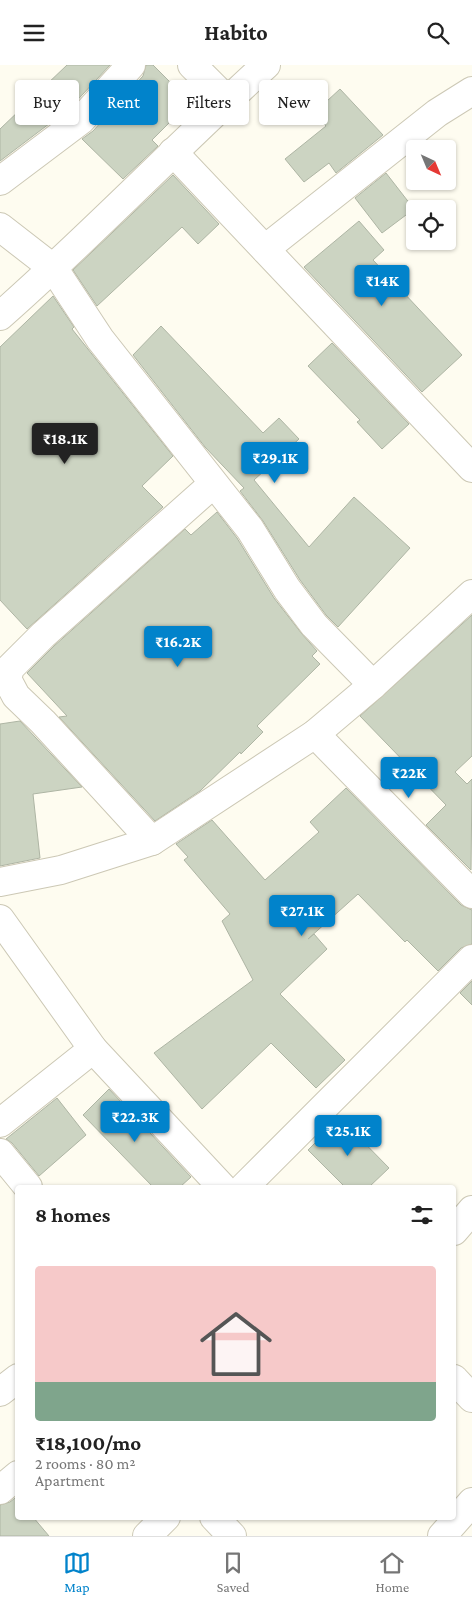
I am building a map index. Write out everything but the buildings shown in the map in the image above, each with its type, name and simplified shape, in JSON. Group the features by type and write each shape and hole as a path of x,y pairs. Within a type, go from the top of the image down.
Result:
{"street":[{"path":"0,181 82,119 131,65"},
{"path":"192,65 207,80"},
{"path":"249,80 266,65"},
{"path":"265,249 437,113 472,91"},
{"path":"0,316 54,269 201,125"},
{"path":"173,152 472,467"},
{"path":"0,227 54,269 100,339 250,529 287,589 314,625 373,685"},
{"path":"152,841 43,722 16,696 7,679 10,668 43,635 213,484"},
{"path":"0,882 61,870 152,841 315,734 373,685 472,594"},
{"path":"315,734 472,894"},
{"path":"0,919 93,1049 220,1185"},
{"path":"246,1185 472,959"},
{"path":"0,1123 93,1049"},
{"path":"0,1153 26,1185"},
{"path":"456,1229 472,1210"},
{"path":"0,1392 15,1380"},
{"path":"456,1381 472,1398"},
{"path":"0,1490 15,1478"},
{"path":"456,1520 472,1501"},
{"path":"147,1536 163,1520"},
{"path":"217,1520 232,1536"},
{"path":"442,1536 456,1520"}]}
